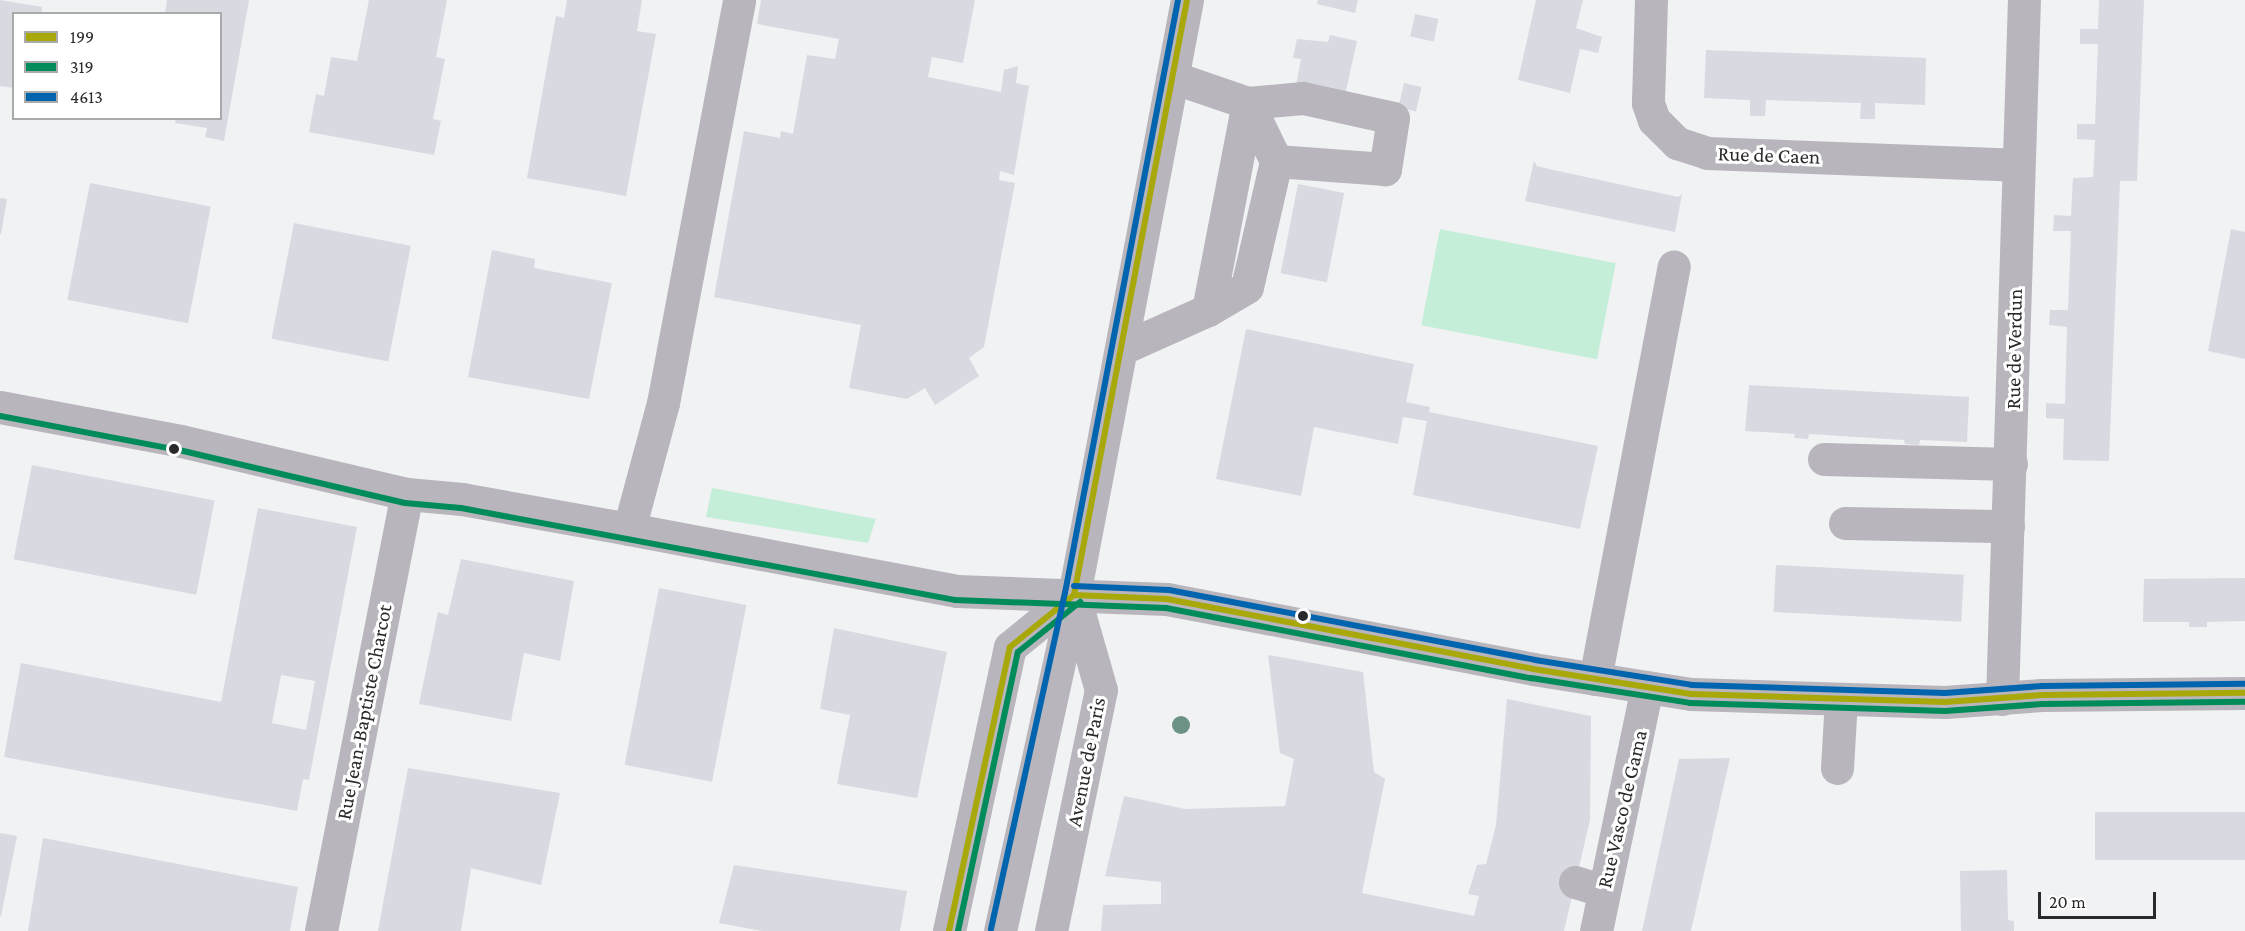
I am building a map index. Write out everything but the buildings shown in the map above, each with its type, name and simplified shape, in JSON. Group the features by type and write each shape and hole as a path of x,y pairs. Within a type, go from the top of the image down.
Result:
{"street":[{"path":"629,529 663,403 739,0"},
{"name":"Rue de Caen","path":"1651,0 1648,103 1654,120 1677,143 1725,154 2016,165"},
{"name":"Rue de Verdun","path":"2002,699 2012,464 2016,165 2024,0"},
{"name":"Avenue de Paris","path":"1051,931 1101,690 1074,595 1173,77 1181,3"},
{"path":"1173,77 1248,103 1303,98 1393,118 1385,169 1276,162"},
{"path":"1123,348 1208,310 1247,287 1276,162 1248,103"},
{"path":"1208,310 1248,103"},
{"path":"1595,679 1674,266"},
{"path":"0,407 181,441 407,494 462,499 957,591 1167,599 1595,679 1691,694 1945,702 2042,695 2245,693"},
{"path":"1824,459 2012,464"},
{"name":"Rue Jean-Baptiste Charcot","path":"321,931 407,494"},
{"path":"1845,523 2008,525"},
{"path":"950,931 1010,647 1074,595"},
{"path":"1000,931 1074,595"},
{"name":"Rue Vasco de Gama","path":"1596,931 1590,886 1647,687"},
{"path":"1837,768 1841,699"}],"green space":[{"path":"1440,229 1616,263 1597,359 1421,325"},
{"path":"712,488 876,519 868,543 706,517"}],"transit line":[{"name":"4613","path":"991,929 1065,593 1178,0"},
{"name":"199","path":"949,931 1010,647 1074,595 1187,0"},
{"name":"319","path":"0,416 179,450 405,503 461,508 955,600 1166,608 1531,678 1690,703 1945,711 2042,704 2245,702"},
{"name":"4613","path":"1074,586 1169,590 1535,660 1692,685 1945,693 2042,686 2245,684"},
{"name":"199","path":"1074,595 1167,599 1533,669 1691,694 1945,702 2042,695 2245,693"},
{"name":"319","path":"958,931 1018,652 1080,602"}]}
